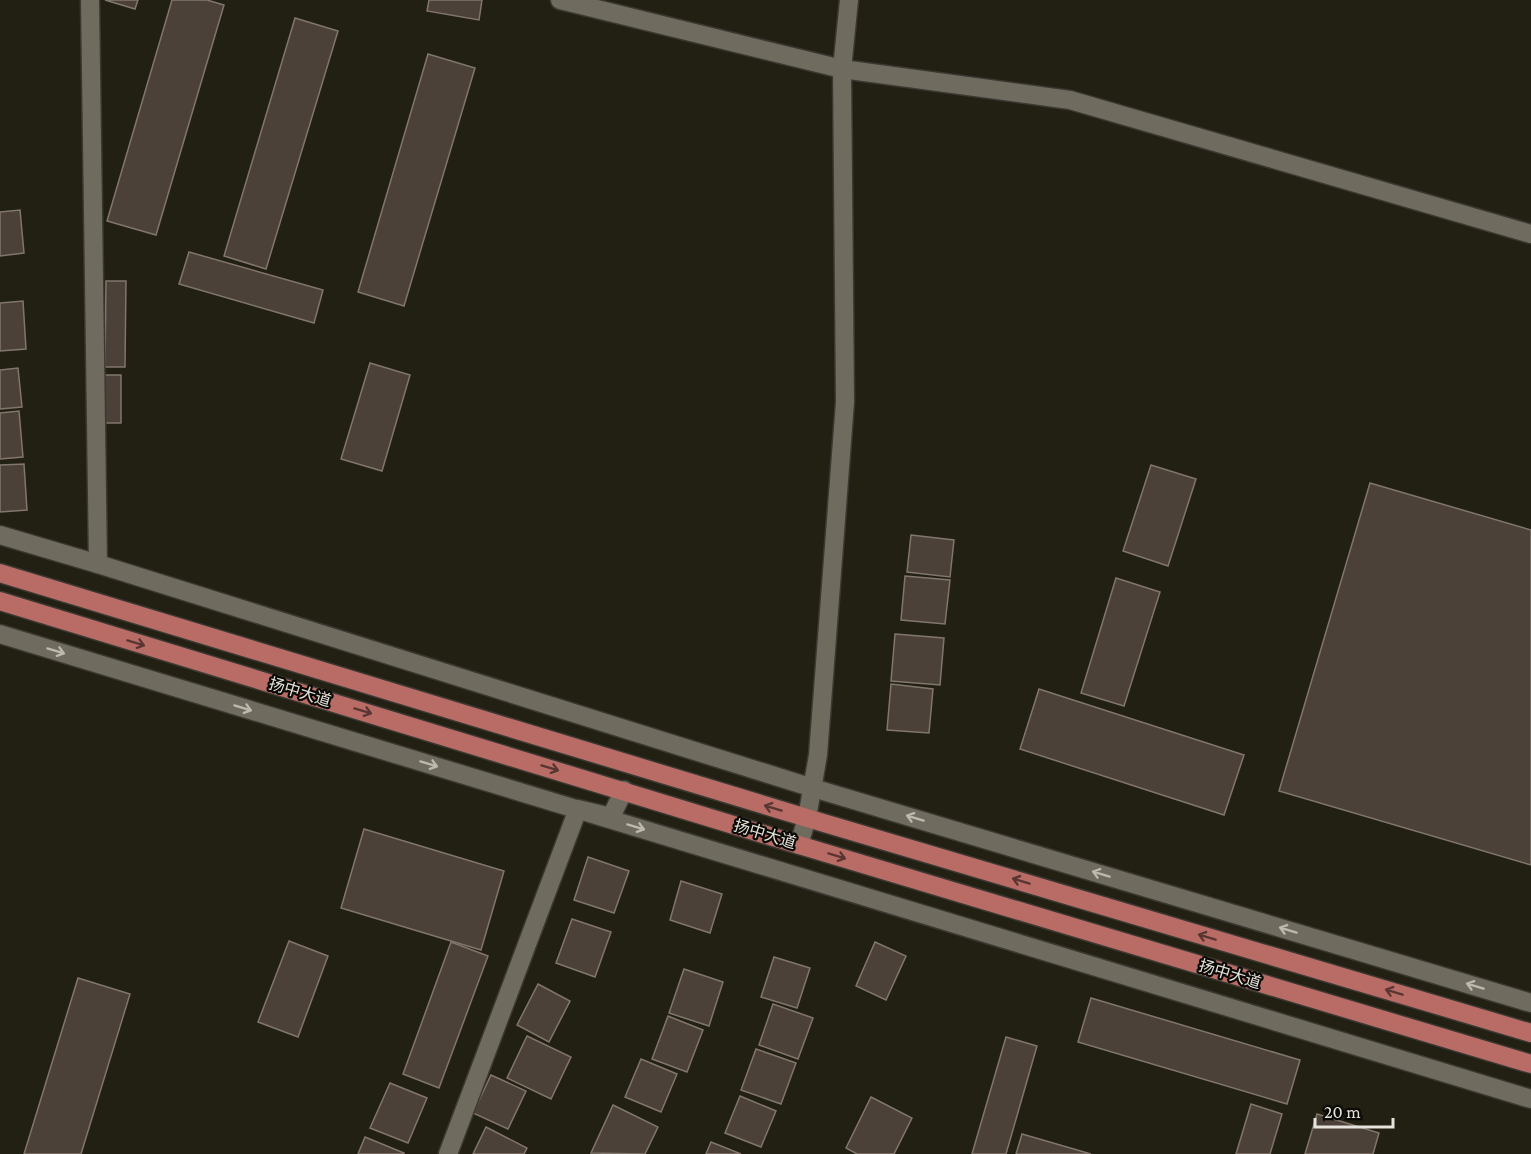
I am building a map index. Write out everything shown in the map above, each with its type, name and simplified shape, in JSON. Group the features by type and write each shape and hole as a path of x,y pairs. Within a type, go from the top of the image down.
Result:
{"main road":[{"name":"扬中大道","path":"0,573 807,818 1531,1033"},
{"name":"扬中大道","path":"0,601 799,845 1531,1064"}],"street":[{"path":"90,0 98,564"},
{"path":"560,0 842,69 1070,100 1531,234"},
{"path":"799,845 807,818 818,755 845,402 842,69 849,0"},
{"path":"0,535 813,788 1531,1003"},
{"path":"0,634 1531,1099"},
{"path":"578,809 611,817 624,790"},
{"path":"448,1154 578,809"}],"building":[{"path":"105,0 138,0 135,9"},
{"path":"172,0 207,0 224,5 156,235 107,221"},
{"path":"429,0 482,0 479,20 427,11"},
{"path":"295,18 338,31 266,269 224,256"},
{"path":"428,54 475,68 404,306 358,292"},
{"path":"20,210 24,253 0,256 0,212"},
{"path":"189,252 323,290 314,323 179,284"},
{"path":"106,281 126,281 125,367 105,367"},
{"path":"23,301 26,349 0,351 0,303"},
{"path":"370,363 410,375 382,471 341,459"},
{"path":"18,368 22,407 0,409 0,370"},
{"path":"103,375 121,375 121,423 103,423"},
{"path":"19,411 23,457 0,459 0,413"},
{"path":"24,464 27,510 0,512 0,465"},
{"path":"1151,465 1196,479 1168,566 1123,551"},
{"path":"1370,483 1531,530 1531,865 1279,791"},
{"path":"911,535 954,540 950,577 907,572"},
{"path":"905,576 950,580 945,624 901,620"},
{"path":"1116,578 1160,592 1124,706 1081,693"},
{"path":"895,634 944,638 940,685 891,681"},
{"path":"891,684 933,689 929,733 887,730"},
{"path":"1039,689 1244,755 1224,815 1020,749"},
{"path":"364,829 504,871 481,950 341,908"},
{"path":"588,857 629,871 614,913 574,900"},
{"path":"681,881 722,894 710,933 670,920"},
{"path":"572,919 611,932 595,977 556,963"},
{"path":"289,941 328,956 298,1037 258,1022"},
{"path":"451,942 488,956 439,1088 403,1074"},
{"path":"875,942 906,956 886,1000 856,986"},
{"path":"774,957 810,968 797,1008 761,997"},
{"path":"684,969 723,982 709,1026 669,1013"},
{"path":"78,978 130,994 81,1154 24,1154"},
{"path":"538,984 570,1001 549,1042 517,1025"},
{"path":"1091,998 1300,1060 1287,1104 1078,1042"},
{"path":"773,1004 813,1018 798,1059 759,1045"},
{"path":"668,1016 703,1030 687,1072 652,1059"},
{"path":"527,1036 571,1057 551,1099 507,1078"},
{"path":"1006,1037 1037,1046 1006,1154 972,1154"},
{"path":"756,1049 796,1063 781,1104 741,1090"},
{"path":"641,1059 677,1074 661,1112 625,1097"},
{"path":"491,1075 526,1091 508,1129 473,1113"},
{"path":"390,1083 427,1098 408,1143 370,1128"},
{"path":"740,1096 776,1111 761,1147 725,1133"},
{"path":"871,1097 912,1118 894,1154 857,1154 846,1148"},
{"path":"1251,1104 1282,1114 1270,1154 1236,1154"},
{"path":"613,1105 658,1127 645,1154 591,1153"},
{"path":"1317,1114 1379,1133 1373,1154 1305,1154"},
{"path":"486,1127 527,1148 524,1154 473,1154"},
{"path":"1022,1134 1091,1154 1016,1154"},
{"path":"365,1137 404,1153 404,1154 358,1154"},
{"path":"711,1142 741,1154 706,1154"}]}
